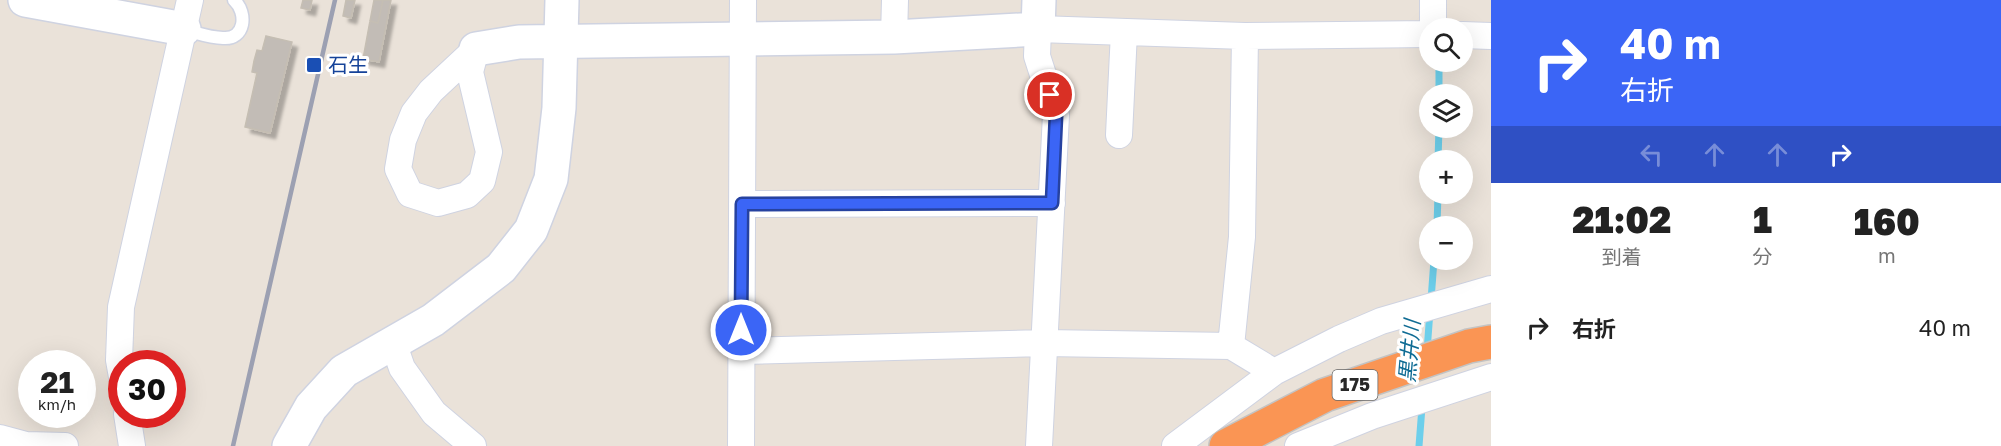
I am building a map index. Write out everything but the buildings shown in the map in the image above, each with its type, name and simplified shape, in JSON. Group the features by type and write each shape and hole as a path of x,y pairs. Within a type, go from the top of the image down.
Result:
{"highway":[{"name":"175","path":"1226,446 1325,394 1469,346 1491,342"}],"street":[{"path":"25,0 187,15 121,307 119,350"},
{"path":"289,446 311,407 344,371 434,320 501,268 531,230 551,179 559,108 562,0"},
{"path":"741,446 743,0"},
{"path":"894,38 895,0"},
{"path":"1433,0 1433,18"},
{"path":"476,49 470,72 489,152 482,181 467,195 438,203 410,194 398,170 403,140 414,113 431,91 476,49 519,42 894,38 1038,15 1124,32 1245,36 1419,34"},
{"path":"1038,15 1037,56 1056,115 1039,446"},
{"path":"1119,135 1124,32"},
{"path":"1473,35 1491,36"},
{"path":"1231,346 1242,237 1245,36"},
{"path":"742,204 1052,203"},
{"path":"1175,446 1274,372 1339,339 1381,321 1491,289"},
{"path":"393,342 402,368 434,413 473,446"},
{"path":"741,351 1045,343 1231,346 1274,372"},
{"path":"1298,446 1372,416 1491,377"},
{"path":"129,428 132,446"},
{"path":"0,438 26,445 65,446"}],"lane":[{"path":"187,15 225,39 236,34 243,23 243,13 234,0"}],"waterway":[{"name":"黒井川","path":"1439,72 1439,84"},
{"name":"黒井川","path":"1438,150 1439,138"},
{"name":"黒井川","path":"1437,216 1438,204"},
{"name":"黒井川","path":"1431,300 1433,270"},
{"name":"黒井川","path":"1427,351 1430,311"},
{"name":"黒井川","path":"1419,446 1422,407"}],"railway":[{"path":"233,446 335,0"}],"place":[{"name":"石生","path":"314,65"}],"route":[{"path":"741,330 742,204 1052,203 1056,115 1050,95"}]}
